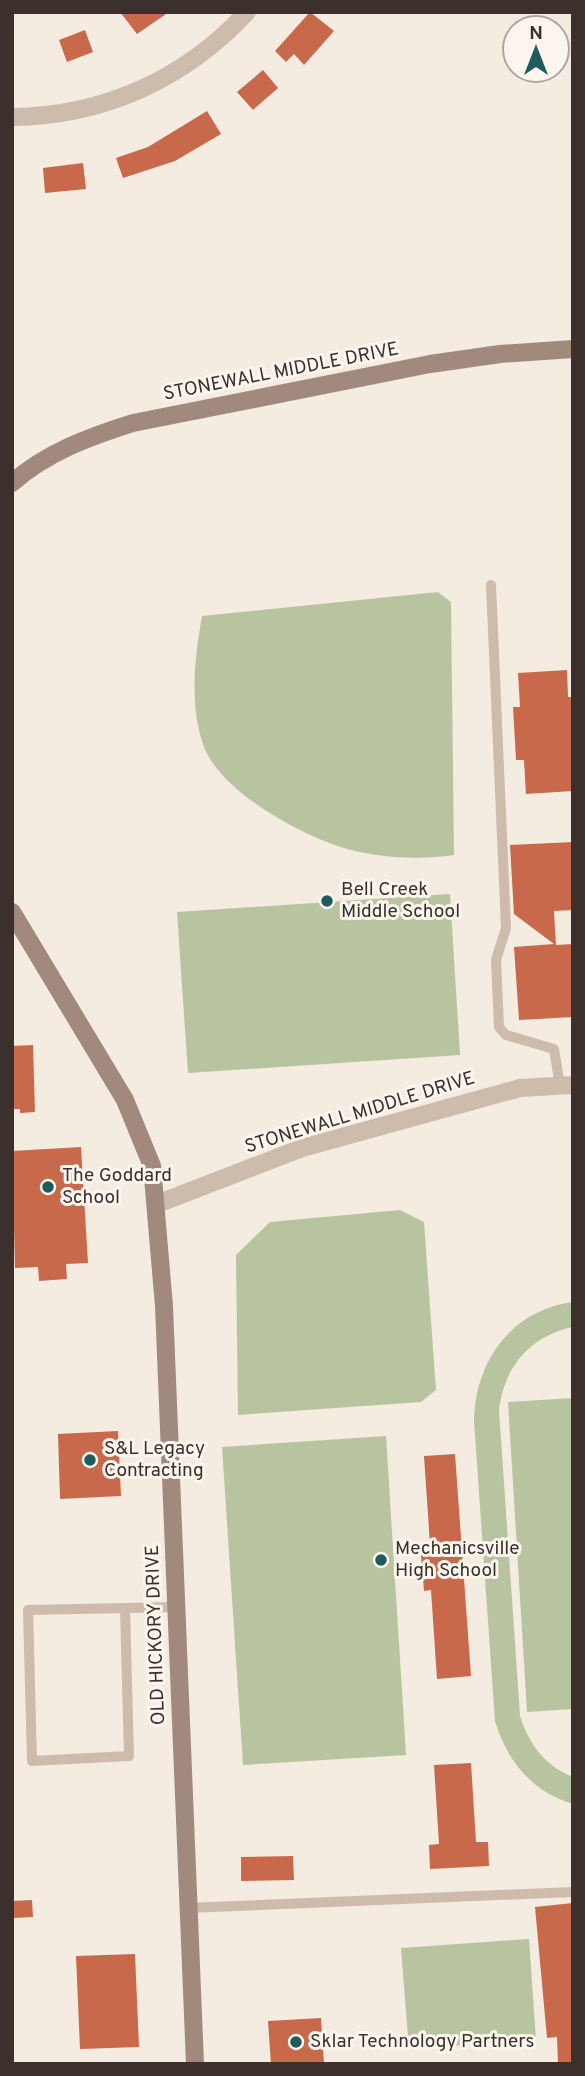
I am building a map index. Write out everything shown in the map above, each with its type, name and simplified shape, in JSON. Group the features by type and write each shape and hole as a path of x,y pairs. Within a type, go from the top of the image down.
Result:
{"street":[{"path":"12,117 64,113 132,95 193,60 247,12"},
{"name":"STONEWALL MIDDLE DRIVE","path":"12,483 30,467 58,451 94,435 133,424 430,364 500,354 573,349"},
{"path":"12,912 125,1100 152,1166 157,1204"},
{"name":"STONEWALL MIDDLE DRIVE","path":"157,1204 302,1148 520,1088 566,1086"},
{"name":"OLD HICKORY DRIVE","path":"157,1204 195,2064"}],"lane":[{"path":"491,585 506,928 496,960 499,1027 506,1035 554,1049 566,1086"},
{"path":"125,1608 129,1756 32,1761 28,1610 125,1608 176,1607"},
{"path":"187,1908 573,1892"}],"green space":[{"path":"438,592 451,602 454,855 387,856 329,843 264,809 243,794 212,761 203,744 196,712 196,664 202,616"},
{"path":"450,894 460,1055 188,1073 177,912"},
{"path":"400,1210 424,1222 436,1390 421,1402 238,1415 236,1255 270,1222"},
{"path":"573,1302 573,1327 544,1338 522,1356 507,1380 499,1410 520,1716 539,1753 554,1767 573,1777 573,1804 545,1792 523,1773 506,1749 495,1721 474,1421 481,1379 501,1342 532,1316 551,1307"},
{"path":"573,1398 573,1709 527,1712 508,1402"},
{"path":"386,1436 406,1755 243,1765 222,1447"},
{"path":"529,1939 536,2040 409,2049 401,1948"}],"building":[{"path":"120,12 169,12 137,34"},
{"path":"310,12 334,31 304,65 294,54 286,62 275,51"},
{"path":"85,30 93,52 67,62 59,40"},
{"path":"263,70 278,88 253,110 237,92"},
{"path":"207,111 221,134 175,161 123,178 116,158 148,147"},
{"path":"83,163 86,189 45,193 43,168"},
{"path":"567,670 568,697 573,697 573,791 526,794 524,760 516,760 513,707 520,707 518,673"},
{"path":"573,842 573,910 554,911 556,945 573,944 573,1017 519,1020 514,947 554,944 514,914 510,845"},
{"path":"33,1045 35,1112 20,1113 20,1109 12,1109 12,1046"},
{"name":"The Goddard School","path":"81,1147 88,1263 66,1264 67,1279 39,1281 38,1267 15,1268 12,1151"},
{"path":"118,1431 121,1496 60,1499 58,1434"},
{"path":"455,1454 471,1676 437,1679 431,1590 424,1591 420,1545 430,1544 424,1456"},
{"path":"471,1763 476,1842 488,1842 489,1866 430,1869 429,1845 439,1844 434,1765"},
{"path":"293,1856 294,1880 241,1881 241,1857"},
{"path":"32,1900 33,1917 13,1918 12,1901"},
{"path":"573,1903 573,2064 558,2064 557,2037 547,2038 535,1907"},
{"path":"135,1954 139,2047 80,2049 76,1956"},
{"name":"Sklar Technology Partners","path":"321,2018 324,2064 271,2064 268,2021"}],"place":[{"name":"Bell Creek Middle School","path":"327,901"},
{"name":"The Goddard School","path":"48,1187"},
{"name":"S&L Legacy Contracting","path":"90,1460"},
{"name":"Mechanicsville High School","path":"381,1560"},
{"name":"Sklar Technology Partners","path":"296,2042"}]}
